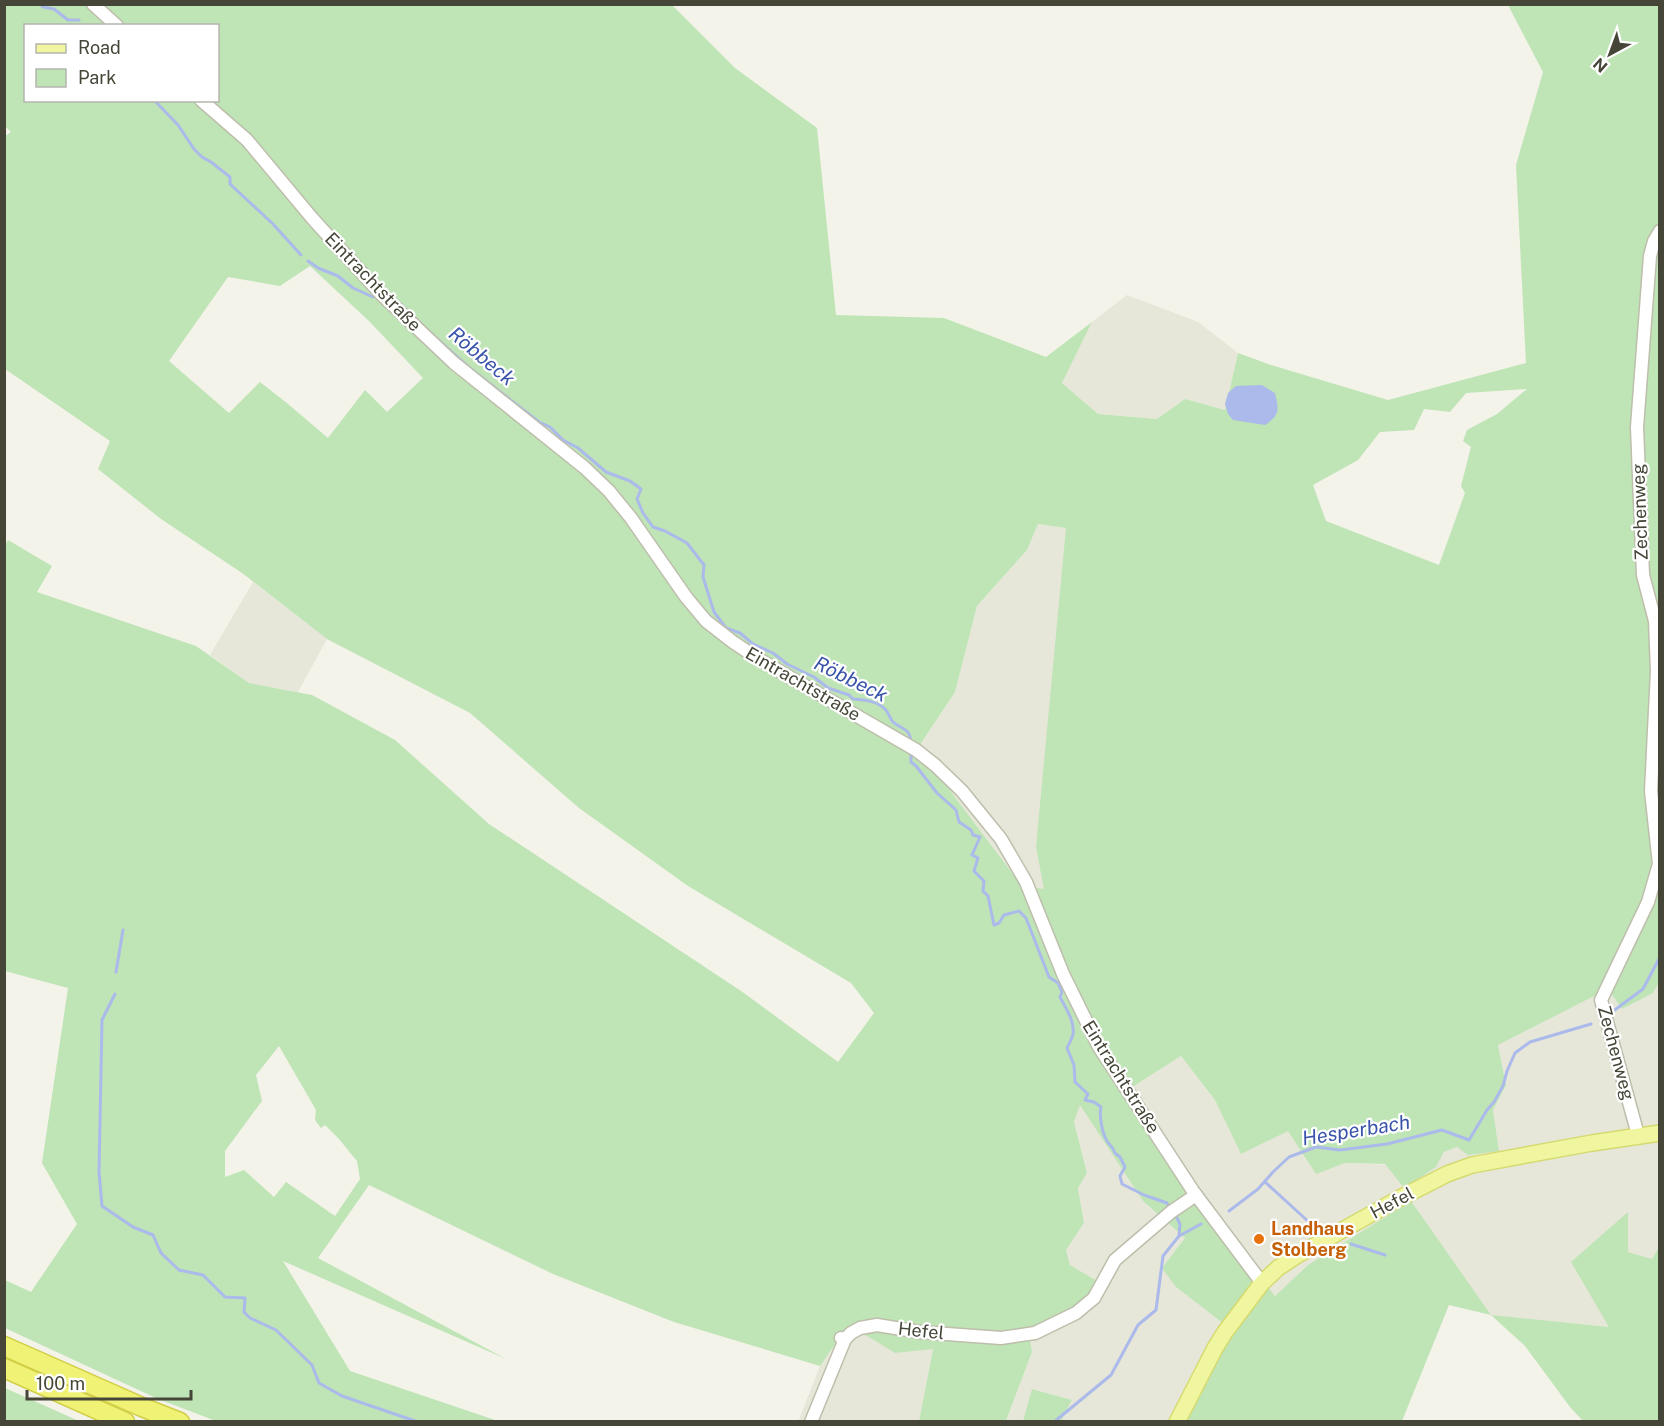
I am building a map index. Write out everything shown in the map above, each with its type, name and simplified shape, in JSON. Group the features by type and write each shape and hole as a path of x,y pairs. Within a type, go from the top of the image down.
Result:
{"highway":[{"path":"4,1346 180,1422"},
{"path":"4,1368 125,1422"}],"main road":[{"name":"Hefel","path":"1177,1422 1225,1332 1262,1283 1296,1256 1400,1198 1447,1174 1472,1165 1659,1133"}],"street":[{"path":"93,4 115,24"},
{"name":"Eintrachtstraße","path":"203,102 247,140 312,219 381,294 454,363 585,468 609,492 631,518 686,597 706,621 760,660 916,750 962,791 1001,839 1015,861 1026,882 1063,974 1099,1047 1196,1194 1262,1283"},
{"name":"Zechenweg","path":"1638,1135 1601,1000 1648,902 1659,864 1651,791 1657,671 1655,621 1643,575 1636,427 1650,256 1659,231"},
{"name":"Hefel","path":"811,1422 843,1338 851,1333 860,1328 877,1325 920,1332 1001,1338 1035,1334 1076,1313 1094,1298 1115,1260 1171,1212 1196,1194"}],"shaded area":[{"path":"1127,295 1198,322 1238,353 1225,410 1185,399 1157,419 1098,414 1062,383 1092,322"},
{"path":"1038,524 1066,528 1065,614 1036,847 1045,890 1022,886 933,768 914,755 955,692 977,606 1027,550"},
{"path":"253,582 327,639 298,692 249,683 210,655"},
{"path":"1659,980 1659,1247 1652,1259 1628,1252 1627,1212 1610,1327 1490,1315 1411,1202 1308,1265 1275,1296 1218,1225 1123,1093 1181,1056 1215,1100 1241,1153 1288,1130 1316,1173 1345,1163 1436,1167 1444,1152 1457,1147 1499,1151 1493,1110 1506,1084 1498,1045 1608,989 1622,1009 1653,993"},
{"path":"1080,1104 1143,1201 1185,1238 1176,1287 1228,1327 1176,1421 1061,1421 1072,1400 1033,1389 1023,1421 1006,1422 1032,1352 1029,1332 1099,1282 1070,1265 1066,1250 1084,1223 1078,1188 1087,1173 1074,1122"},
{"path":"845,1330 867,1336 895,1353 933,1348 919,1421 798,1422 820,1366"}],"green space":[{"path":"4,5 672,5 735,68 817,128 836,315 944,318 1046,357 1092,322 1062,383 1098,414 1157,419 1185,399 1225,410 1238,353 1388,400 1526,363 1516,165 1543,72 1508,5 1659,5 1660,980 1653,993 1622,1009 1608,989 1498,1045 1506,1085 1493,1110 1499,1151 1468,1155 1457,1147 1444,1152 1436,1167 1404,1188 1385,1164 1345,1163 1316,1174 1288,1131 1241,1154 1215,1100 1181,1056 1123,1093 1218,1225 1275,1296 1308,1265 1411,1201 1491,1315 1449,1305 1402,1421 1177,1421 1228,1327 1176,1287 1162,1268 1185,1238 1143,1201 1080,1105 1074,1122 1087,1173 1078,1188 1084,1223 1066,1250 1070,1265 1099,1282 1081,1307 1029,1332 1032,1352 1006,1421 919,1421 933,1349 895,1353 867,1336 845,1330 820,1366 674,1322 553,1274 369,1185 318,1258 506,1359 283,1261 350,1371 498,1421 216,1421 158,1399 5,1328 5,1280 31,1292 77,1224 42,1163 68,988 5,971 4,547 8,540 52,566 37,592 196,646 249,683 312,695 395,740 489,824 741,991 838,1062 874,1013 851,983 688,886 579,808 470,713 327,639 242,573 161,519 98,469 110,441 5,369 4,137 11,132 4,125","holes":["310,266 370,322 423,378 387,412 365,390 328,438 260,382 229,413 169,361 228,277 280,286","1527,389 1497,414 1467,430 1463,441 1471,447 1461,486 1465,493 1439,565 1326,521 1313,485 1358,460 1380,432 1414,430 1424,409 1450,412 1466,393","1038,524 1066,528 1036,847 1044,889 1022,886 933,768 914,754 955,692 977,606 1027,550","279,1046 316,1110 315,1120 321,1128 325,1125 357,1161 360,1179 335,1216 286,1182 274,1197 244,1170 225,1177 225,1151 262,1101 256,1075"]},
{"path":"1628,1212 1628,1252 1652,1259 1659,1247 1659,1421 1583,1421 1525,1346 1491,1315 1609,1327 1571,1262"},
{"path":"5,1388 79,1421 5,1421"},
{"path":"1032,1389 1072,1400 1061,1421 1023,1421"}],"water":[{"path":"1262,385 1275,393 1278,408 1276,415 1265,425 1233,420 1225,404 1228,393 1236,386"}],"waterway":[{"name":"Röbbeck","path":"40,4 43,7 54,9 68,20 79,20"},
{"name":"Röbbeck","path":"156,102 178,125 194,149 230,177 230,184 273,224 301,255"},
{"name":"Röbbeck","path":"308,261 338,276 353,288 373,297"},
{"name":"Röbbeck","path":"388,292 471,369 539,422 550,427 563,440 578,448 606,472 630,481 641,489 637,499 653,527 687,543 704,565 703,577 714,612 726,628 740,633 753,644 814,677 828,688 849,695 853,699 870,701 882,706 893,722 907,731 911,743"},
{"name":"Röbbeck","path":"911,753 911,762 937,793 956,810 959,822 971,830 973,835 980,837 972,855 978,858 974,871 984,881 983,891 988,896 994,925 999,923 1004,915 1019,911 1026,918 1049,977 1058,983 1062,992 1060,997 1073,1024 1073,1034 1067,1048 1074,1065 1075,1082 1088,1094 1085,1100 1101,1107 1102,1129 1105,1138 1125,1167 1120,1176 1122,1184 1168,1205"},
{"path":"116,972 123,930"},
{"name":"Hesperbach","path":"1612,1012 1643,989 1660,957"},
{"path":"115,994 102,1020 99,1172 102,1206 133,1227 153,1235 161,1253 179,1270 203,1275 225,1297 245,1298 244,1312 250,1318 276,1330 312,1365 319,1383 342,1396 418,1422"},
{"name":"Hesperbach","path":"1229,1211 1258,1189 1289,1157 1316,1147 1340,1150 1387,1144 1442,1130 1469,1140 1503,1086 1515,1053 1530,1042 1591,1024"},
{"path":"1265,1182 1310,1223"},
{"name":"Röbbeck","path":"1176,1216 1180,1224 1179,1236"},
{"name":"Hesperbach","path":"1054,1422 1111,1375 1138,1325 1156,1310 1163,1256 1179,1236 1201,1224"},
{"path":"1351,1244 1385,1255"}],"place":[{"name":"Landhaus Stolberg","path":"1259,1239"}]}
